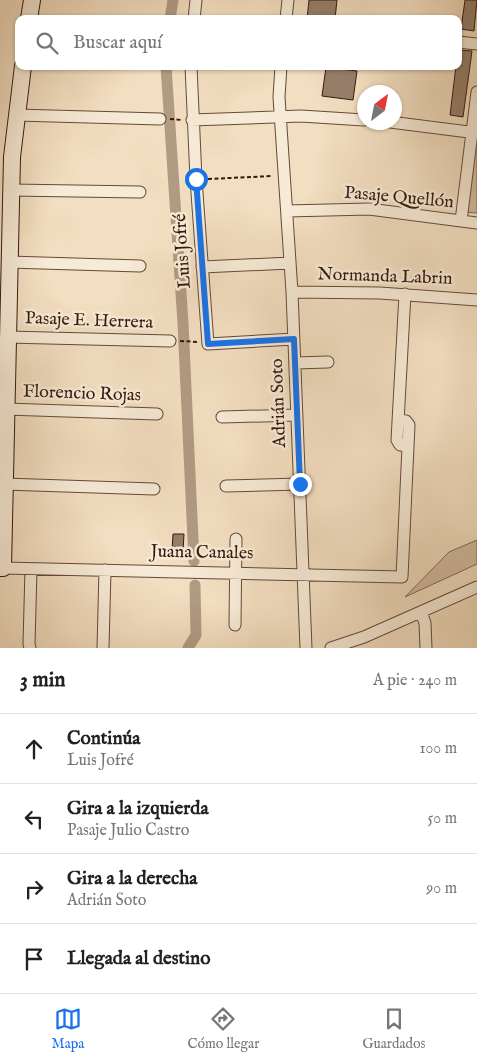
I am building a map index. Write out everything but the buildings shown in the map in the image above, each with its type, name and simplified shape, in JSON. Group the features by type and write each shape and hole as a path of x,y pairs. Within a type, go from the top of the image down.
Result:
{"street":[{"path":"30,15 32,0"},
{"path":"194,15 196,0"},
{"path":"286,15 288,0"},
{"path":"462,42 477,44"},
{"path":"2,568 9,262 5,219 11,190 13,142 22,70"},
{"name":"Luis Jofré","path":"190,70 208,344 294,339"},
{"name":"Adrián Soto","path":"281,70 280,116 292,292 306,648"},
{"path":"461,221 474,132 477,92"},
{"path":"16,115 160,119"},
{"path":"192,120 280,116 321,116 357,119"},
{"path":"402,123 474,132"},
{"path":"11,190 140,192"},
{"name":"Pasaje Quellón","path":"287,211 369,210 477,223"},
{"path":"9,262 140,266"},
{"path":"202,267 290,263"},
{"name":"Normanda Labrin","path":"292,292 362,292 477,300"},
{"name":"Juana Canales","path":"2,568 402,578 408,423 398,420 404,294"},
{"name":"Pasaje E. Herrera","path":"7,337 175,341"},
{"path":"295,363 328,362"},
{"name":"Florencio Rojas","path":"5,409 157,414"},
{"path":"222,418 297,415"},
{"path":"4,484 154,489"},
{"path":"226,486 300,484"},
{"path":"235,625 236,539"},
{"path":"30,648 28,644 31,569"},
{"path":"104,648 105,570"},
{"path":"331,648 366,643 421,612 477,587"},
{"path":"421,612 425,623 426,648"}],"path":[{"path":"196,179 284,176"},
{"path":"175,341 191,342"}],"shaded area":[{"path":"477,127 477,213 464,212"},
{"path":"477,540 477,564 405,597 449,552"}],"waterway":[{"path":"171,15 173,0"},
{"path":"166,70 183,323 194,561"},
{"path":"188,648 196,635 195,585"}],"route":[{"path":"196,179 208,344 294,339 300,484"}]}
